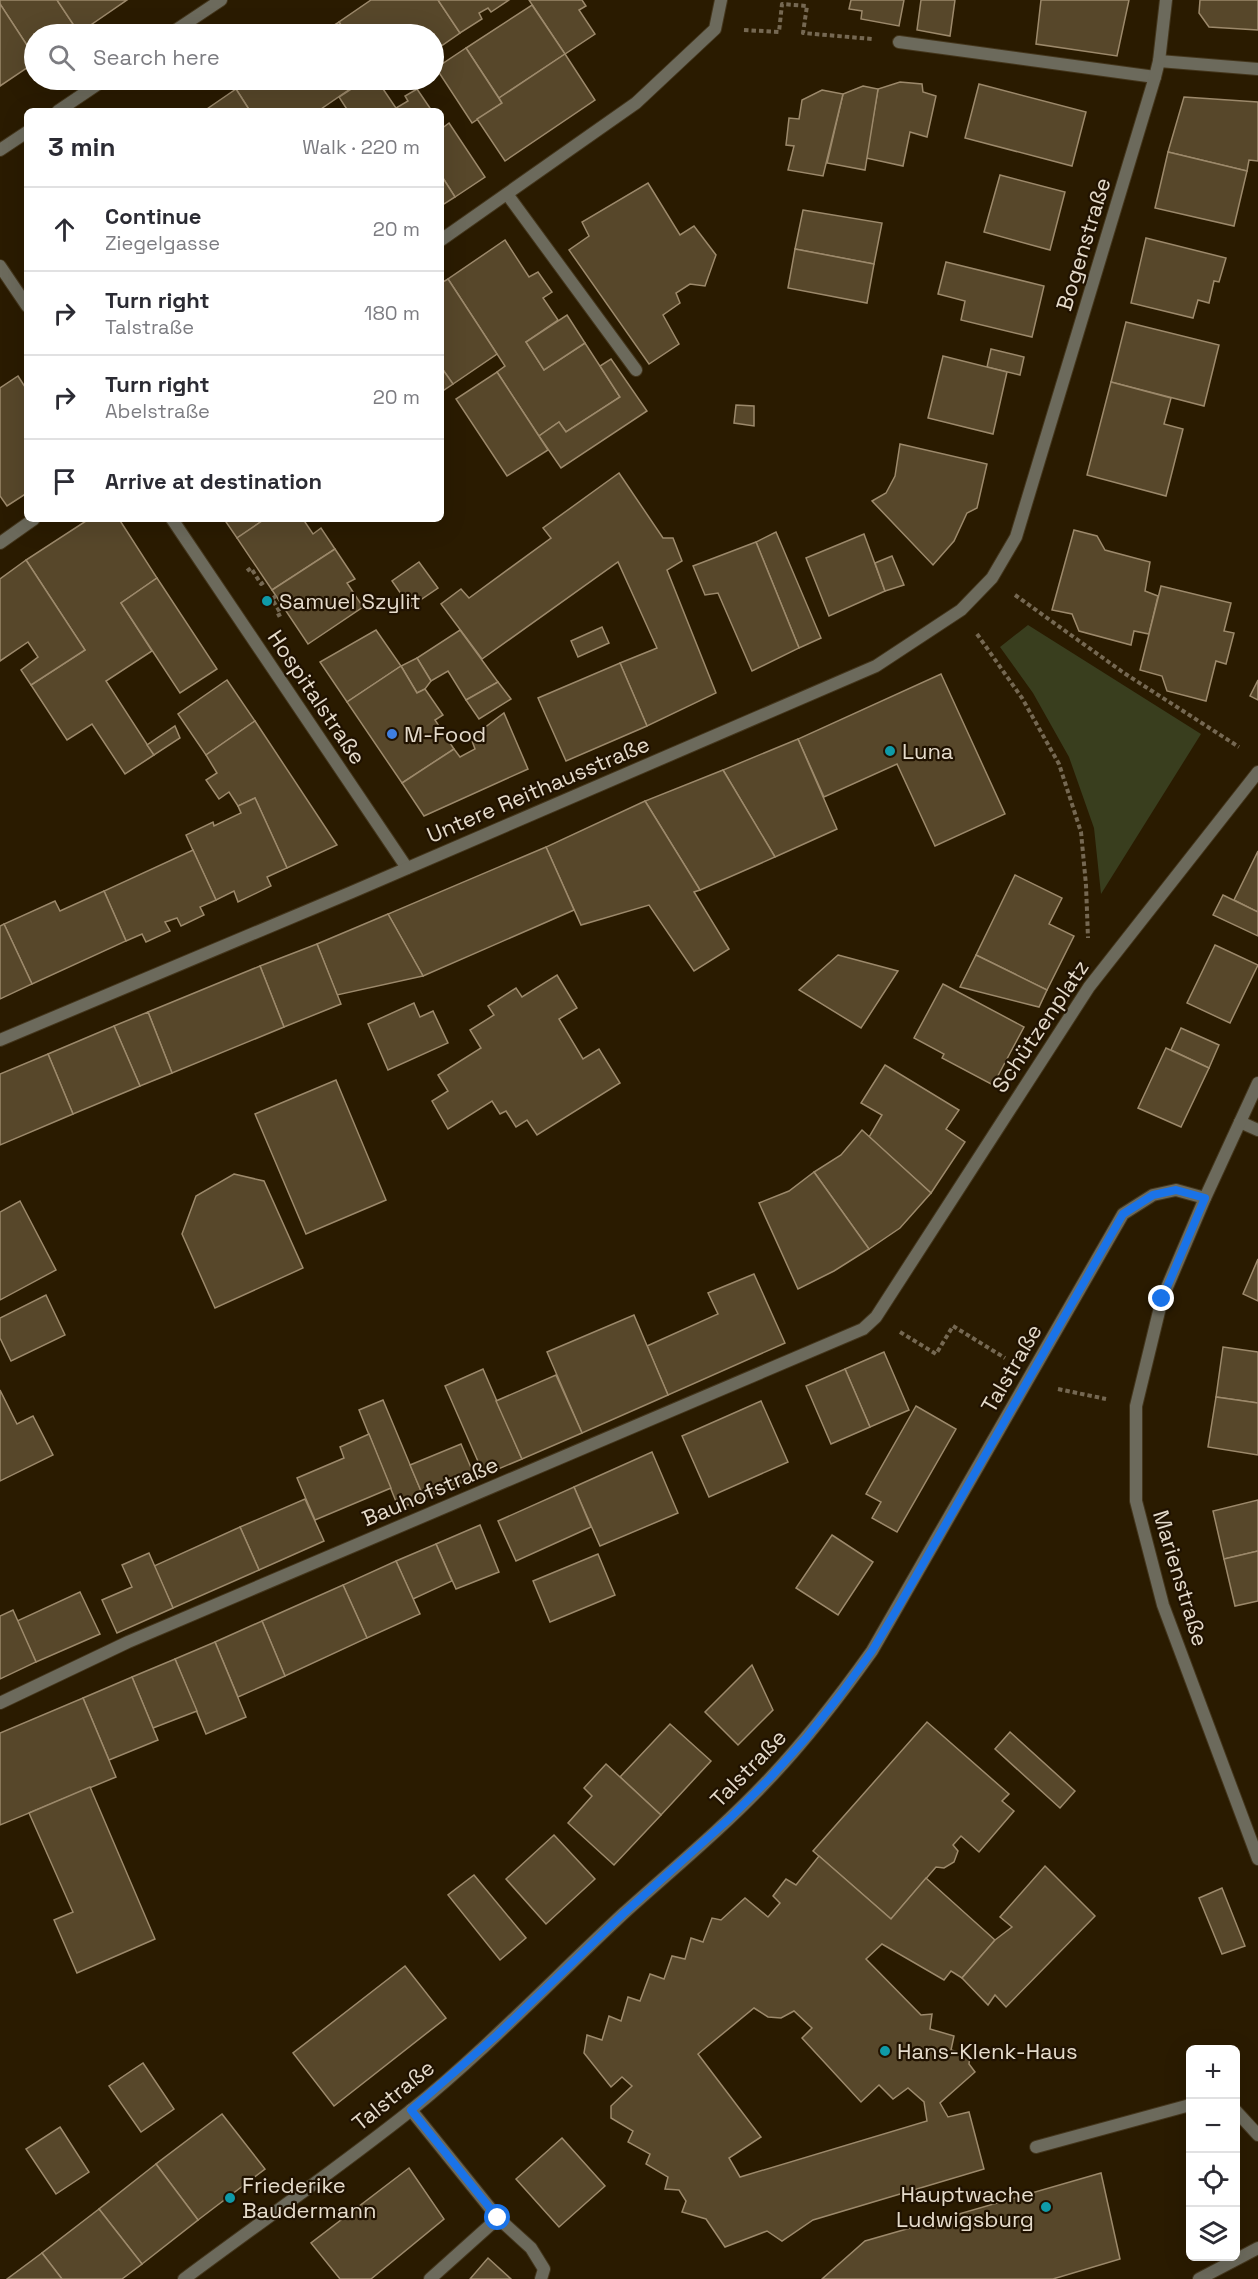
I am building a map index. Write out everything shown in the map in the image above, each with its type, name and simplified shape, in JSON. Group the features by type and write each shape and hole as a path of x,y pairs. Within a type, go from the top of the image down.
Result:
{"street":[{"path":"186,24 221,0"},
{"path":"444,238 636,103 715,29 721,0"},
{"name":"Bogenstraße","path":"1029,498 1159,62 1166,0"},
{"path":"899,42 1155,76"},
{"path":"1159,62 1258,69"},
{"path":"62,108 89,90"},
{"path":"0,150 24,134"},
{"path":"507,194 636,370"},
{"path":"0,266 24,302"},
{"name":"Untere Reithausstraße","path":"0,1040 876,666 961,610 992,578 1016,537 1029,498"},
{"path":"0,543 30,522"},
{"name":"Hospitalstraße","path":"174,522 407,868"},
{"name":"Schützenplatz","path":"876,1317 1089,987 1258,772"},
{"name":"Marienstraße","path":"1258,1083 1162,1299 1136,1406 1136,1501 1163,1605 1258,1859"},
{"path":"1240,1122 1258,1130"},
{"name":"Talstraße","path":"184,2279 411,2110 497,2035 623,1914 730,1818 806,1738 840,1695 889,1623 1123,1214 1153,1195 1176,1190 1205,1198"},
{"name":"Bauhofstraße","path":"0,1703 128,1642 863,1329 876,1317"},
{"path":"1036,2147 1186,2106"},
{"path":"411,2110 498,2218 531,2248 544,2269 541,2279"},
{"path":"1240,2115 1258,2135"},
{"path":"430,2279 498,2218"},
{"path":"1199,2279 1258,2248"}],"path":[{"path":"715,29 779,33 782,4 790,4 807,6 804,33 899,42"},
{"path":"247,571 251,568 261,584 266,581"},
{"path":"992,578 1124,674 1249,753"},
{"path":"276,596 272,599 281,614 278,616"},
{"path":"961,610 1022,698 1059,764 1081,832 1086,885"},
{"path":"909,1338 936,1354 953,1326 1003,1357"},
{"path":"1054,1388 1096,1397"}],"green space":[{"path":"1028,625 1201,734 1101,894 1094,828 1069,757 1033,693 1000,647"}],"building":[{"path":"0,0 57,0 73,24 24,24 24,41 0,4"},
{"path":"57,0 127,0 92,24 73,24"},
{"path":"371,0 438,0 460,33 444,44 444,24 340,24 339,22"},
{"path":"438,0 509,0 491,12 488,8 479,13 482,19 460,33"},
{"path":"529,0 582,0 586,6 579,10 595,34 565,54"},
{"path":"851,0 904,0 899,26 861,19 862,11 849,9"},
{"path":"921,0 955,0 950,36 917,30"},
{"path":"1041,0 1129,0 1117,56 1036,44"},
{"path":"1200,0 1258,0 1258,30 1209,27 1199,13"},
{"path":"0,4 24,41 24,70 0,86"},
{"path":"532,5 565,54 499,98 466,48"},
{"path":"466,48 502,103 472,123 444,80 444,63"},
{"path":"565,54 595,100 505,161 477,119 502,103 499,98"},
{"path":"900,82 922,84 923,92 936,96 927,137 910,132 903,166 866,158 878,89"},
{"path":"979,84 1086,112 1072,166 965,138"},
{"path":"863,86 878,89 865,170 827,163 843,94"},
{"path":"237,90 349,90 322,108 248,108"},
{"path":"237,90 248,108 208,108"},
{"path":"350,90 384,90 396,108 346,108 339,97"},
{"path":"418,90 430,108 396,108 408,101 405,96"},
{"path":"822,90 843,94 823,176 788,170 794,146 786,145 789,118 799,119 802,100"},
{"path":"1184,97 1258,102 1258,161 1249,160 1247,171 1168,152"},
{"path":"449,123 485,177 455,197 444,180 444,127"},
{"path":"1168,152 1247,171 1234,226 1155,208"},
{"path":"1000,175 1065,192 1050,250 984,232"},
{"path":"444,180 455,197 444,204"},
{"path":"648,183 680,235 694,226 716,255 705,286 690,284 676,293 680,303 663,315 679,344 649,364 569,250 589,236 582,222"},
{"path":"803,210 882,223 874,264 795,249"},
{"path":"1146,238 1226,258 1219,282 1214,281 1209,303 1198,300 1193,318 1131,303"},
{"path":"505,240 529,277 538,272 552,292 543,298 558,320 526,342 544,370 585,343 620,397 566,432 559,422 539,436 497,372 505,366 448,279"},
{"path":"795,249 874,264 867,303 788,288"},
{"path":"946,262 1044,286 1032,337 961,320 965,301 938,294"},
{"path":"448,279 497,354 453,384 444,371 444,281"},
{"path":"567,315 585,343 544,370 526,342"},
{"path":"1126,322 1219,345 1204,406 1111,382"},
{"path":"991,349 1024,357 1020,375 987,367"},
{"path":"943,356 1007,372 993,434 928,418"},
{"path":"611,359 647,411 561,468 539,436 559,422 566,432 620,397 600,366"},
{"path":"444,371 453,384 444,390"},
{"path":"497,372 548,450 507,476 456,399"},
{"path":"18,376 24,385 24,495 7,506 0,496 0,388"},
{"path":"1111,382 1171,398 1164,424 1183,429 1166,496 1087,475"},
{"path":"736,405 754,406 754,426 734,423"},
{"path":"900,444 987,464 977,508 967,513 954,541 933,565 872,501 886,493 895,476"},
{"path":"619,473 663,538 673,538 682,561 667,570 716,693 647,726 620,663 657,648 618,562 482,659 441,604 461,589 469,598 551,538 543,528"},
{"path":"84,522 121,522 157,578 121,603 152,651 106,681 154,755 125,774 92,724 67,740 31,685 85,650 26,560"},
{"path":"226,522 261,522 237,538"},
{"path":"261,522 305,522 313,534 321,528 335,549 272,590 237,538"},
{"path":"1074,530 1097,536 1105,550 1150,562 1145,591 1158,596 1149,634 1134,631 1131,645 1079,631 1072,614 1052,610"},
{"path":"776,532 821,638 799,648 756,542"},
{"path":"864,534 885,591 829,616 806,558"},
{"path":"756,542 799,648 752,671 718,593 705,595 693,566"},
{"path":"335,549 355,579 347,583 363,607 308,644 272,590"},
{"path":"892,556 904,585 885,591 875,563"},
{"path":"26,560 85,650 31,685 21,670 38,657 28,642 0,661 0,579"},
{"path":"419,562 438,588 410,607 392,581"},
{"path":"157,578 217,669 180,693 121,603"},
{"path":"1161,586 1231,603 1224,631 1234,633 1226,664 1216,661 1206,701 1167,691 1162,676 1140,670"},
{"path":"602,627 609,643 578,657 571,641"},
{"path":"376,630 401,666 347,702 320,662"},
{"path":"460,630 498,682 466,700 448,671 431,681 417,658"},
{"path":"417,658 431,681 425,689 417,693 401,666"},
{"path":"620,663 647,726 566,761 538,698"},
{"path":"401,666 417,693 425,689 443,715 435,720 454,749 402,783 347,702"},
{"name":"Luna","path":"941,674 1005,814 935,846 897,764 824,797 798,739"},
{"path":"227,680 255,721 206,755 178,714"},
{"path":"1258,680 1258,700 1250,696"},
{"path":"498,682 511,699 479,719 466,700"},
{"path":"504,713 528,769 424,816 402,783 454,749 460,757 475,749 471,738"},
{"path":"255,721 337,845 287,868 255,798 238,806 229,792 219,799 206,780 217,773 206,755"},
{"path":"175,726 180,738 154,755 147,745"},
{"path":"798,739 837,829 775,857 723,770"},
{"path":"723,770 775,857 700,890 645,801"},
{"path":"255,798 287,868 267,877 271,886 238,902 234,891 216,900 186,835 213,822 214,826 241,813 238,806"},
{"path":"645,801 700,890 694,892 729,949 694,971 649,905 581,925 546,847"},
{"path":"546,847 574,910 423,976 388,914"},
{"path":"193,850 216,900 200,907 204,915 181,926 177,918 165,922 170,931 146,942 142,934 126,941 104,891"},
{"path":"1258,851 1258,912 1234,900"},
{"path":"1015,875 1062,898 1049,924 1074,936 1047,990 976,955"},
{"path":"104,891 126,941 32,984 4,924 55,901 60,911"},
{"path":"1223,895 1258,912 1258,936 1213,915"},
{"path":"388,914 423,976 337,995 317,944"},
{"path":"4,924 32,984 0,999 0,926"},
{"path":"317,944 341,1004 284,1027 260,966"},
{"path":"1215,945 1258,965 1230,1023 1187,1003"},
{"path":"838,955 898,971 861,1028 799,990"},
{"path":"976,955 1047,990 1039,1007 960,987"},
{"path":"260,966 284,1027 172,1073 148,1012"},
{"path":"557,975 577,1008 559,1019 583,1059 599,1049 620,1083 537,1135 527,1120 516,1127 506,1111 500,1114 492,1101 448,1129 432,1101 448,1091 438,1075 481,1048 470,1030 494,1015 488,1006 516,988 522,997"},
{"path":"943,984 1024,1027 993,1085 942,1058 944,1054 914,1038"},
{"path":"414,1003 420,1017 433,1011 448,1043 388,1070 368,1024"},
{"path":"148,1012 172,1073 140,1086 114,1026"},
{"path":"114,1026 140,1086 73,1114 48,1054"},
{"path":"1181,1028 1219,1045 1209,1068 1171,1050"},
{"path":"1166,1048 1209,1068 1181,1127 1138,1108"},
{"path":"48,1054 73,1114 0,1145 0,1074"},
{"path":"885,1065 959,1110 946,1129 965,1142 931,1193 869,1137 882,1115 861,1103"},
{"path":"336,1080 386,1200 306,1234 255,1114"},
{"path":"862,1130 931,1193 900,1228 869,1249 814,1172 841,1155"},
{"path":"814,1172 869,1249 834,1271 798,1289 759,1203 789,1191"},
{"path":"234,1174 264,1181 303,1268 215,1308 182,1234 196,1196"},
{"path":"20,1201 56,1270 0,1300 0,1212"},
{"path":"1258,1259 1258,1301 1243,1294"},
{"path":"754,1274 785,1343 668,1395 647,1346 718,1314 708,1293"},
{"path":"46,1295 65,1335 11,1361 0,1338 0,1318"},
{"path":"634,1315 668,1395 582,1433 547,1352"},
{"path":"1223,1347 1258,1352 1258,1403 1216,1397"},
{"path":"884,1352 909,1410 870,1427 845,1369"},
{"path":"483,1369 522,1459 484,1475 445,1386"},
{"path":"845,1369 870,1427 831,1444 806,1386"},
{"path":"556,1375 582,1433 522,1459 496,1401"},
{"path":"0,1390 17,1424 33,1416 53,1455 0,1481"},
{"path":"1216,1397 1258,1403 1258,1455 1208,1447"},
{"path":"383,1400 424,1498 399,1509 359,1410"},
{"path":"761,1401 788,1462 709,1497 682,1436"},
{"path":"916,1406 956,1429 897,1532 872,1518 881,1502 866,1494"},
{"path":"369,1434 391,1488 315,1520 297,1478 344,1458 340,1447"},
{"path":"461,1444 475,1477 424,1498 410,1465"},
{"path":"652,1452 678,1513 600,1546 574,1487"},
{"path":"574,1487 591,1527 516,1561 498,1521"},
{"path":"305,1499 324,1541 259,1570 240,1527"},
{"path":"1258,1500 1258,1551 1224,1559 1213,1511"},
{"path":"480,1525 499,1572 456,1589 436,1544"},
{"path":"240,1527 259,1570 173,1608 154,1566"},
{"path":"832,1535 873,1562 838,1615 796,1588"},
{"path":"436,1544 452,1581 413,1599 396,1561"},
{"path":"1258,1551 1258,1601 1235,1606 1224,1559"},
{"path":"149,1553 173,1608 117,1633 102,1600 132,1587 122,1565"},
{"path":"598,1554 615,1595 550,1622 533,1581"},
{"path":"396,1561 420,1614 367,1638 343,1585"},
{"path":"343,1585 367,1638 285,1676 262,1621"},
{"path":"80,1592 100,1634 36,1662 17,1621"},
{"path":"13,1610 36,1662 0,1679 0,1616"},
{"path":"262,1621 285,1676 238,1697 215,1642"},
{"path":"215,1642 246,1717 206,1734 175,1659"},
{"path":"175,1659 197,1711 153,1728 132,1677"},
{"path":"752,1665 773,1710 738,1745 705,1712"},
{"path":"132,1677 158,1740 109,1760 83,1698"},
{"path":"83,1698 116,1777 0,1825 0,1733"},
{"path":"927,1722 1009,1794 1002,1801 1014,1811 979,1852 961,1836 953,1845 958,1851 954,1862 944,1868 936,1867 891,1919 813,1851"},
{"path":"670,1724 711,1761 661,1815 620,1777"},
{"path":"1010,1732 1075,1791 1060,1808 995,1749"},
{"path":"606,1764 661,1815 614,1865 568,1823 592,1796 584,1788"},
{"path":"90,1787 155,1939 77,1973 54,1920 73,1912 29,1813"},
{"path":"554,1835 595,1879 546,1924 506,1879"},
{"name":"Hans-Klenk-Haus","path":"819,1856 891,1919 926,1878 995,1940 962,1978 951,1971 944,1980 882,1944 866,1959 921,2015 932,2014 930,2029 954,2036 951,2050 970,2055 969,2064 975,2072 940,2103 948,2117 969,2112 984,2169 813,2220 782,2241 767,2231 725,2247 706,2219 682,2212 686,2201 679,2190 665,2189 668,2177 646,2164 650,2154 628,2142 633,2131 611,2118 611,2106 632,2086 622,2077 611,2087 584,2053 587,2035 602,2040 609,2016 621,2021 628,1997 640,2001 650,1974 664,1979 672,1956 685,1959 691,1938 703,1942 712,1918 721,1920 745,1898 768,1917 780,1903 773,1896 786,1879 796,1885","holes":["754,2008 768,2017 781,2018 794,2011 812,2028 802,2038 861,2102 879,2085 893,2099 908,2088 924,2102 927,2121 740,2177 729,2158 761,2137 698,2054"]},
{"path":"1045,1866 1095,1916 1006,2007 995,1995 988,2005 962,1978 995,1940 1012,1927 1000,1917"},
{"path":"474,1875 526,1938 500,1960 448,1895"},
{"path":"1222,1888 1245,1946 1222,1954 1199,1898"},
{"path":"405,1966 446,2018 334,2106 293,2053"},
{"path":"143,2063 174,2109 141,2132 109,2086"},
{"path":"222,2114 265,2169 198,2220 156,2164"},
{"path":"60,2127 89,2172 56,2194 26,2149"},
{"path":"562,2138 605,2186 559,2227 516,2179"},
{"path":"156,2164 198,2220 142,2264 99,2209"},
{"path":"409,2168 444,2219 371,2279 340,2279 311,2243"},
{"name":"Hauptwache Ludwigsburg","path":"1101,2173 1120,2259 1053,2279 822,2279 865,2241"},
{"path":"99,2209 142,2264 122,2279 62,2279 42,2253"},
{"path":"42,2253 62,2279 7,2279"},
{"path":"488,2258 511,2279 470,2279"}],"place":[{"name":"Samuel Szylit","path":"267,601"},
{"name":"M-Food","path":"392,734"},
{"name":"Luna","path":"890,751"},
{"name":"Hans-Klenk-Haus","path":"885,2051"},
{"name":"Friederike Baudermann","path":"230,2198"},
{"name":"Hauptwache Ludwigsburg","path":"1046,2207"}],"route":[{"path":"498,2218 411,2110 497,2035 623,1914 730,1818 806,1738 872,1651 1123,1214 1153,1195 1176,1190 1205,1198 1162,1299"}]}
